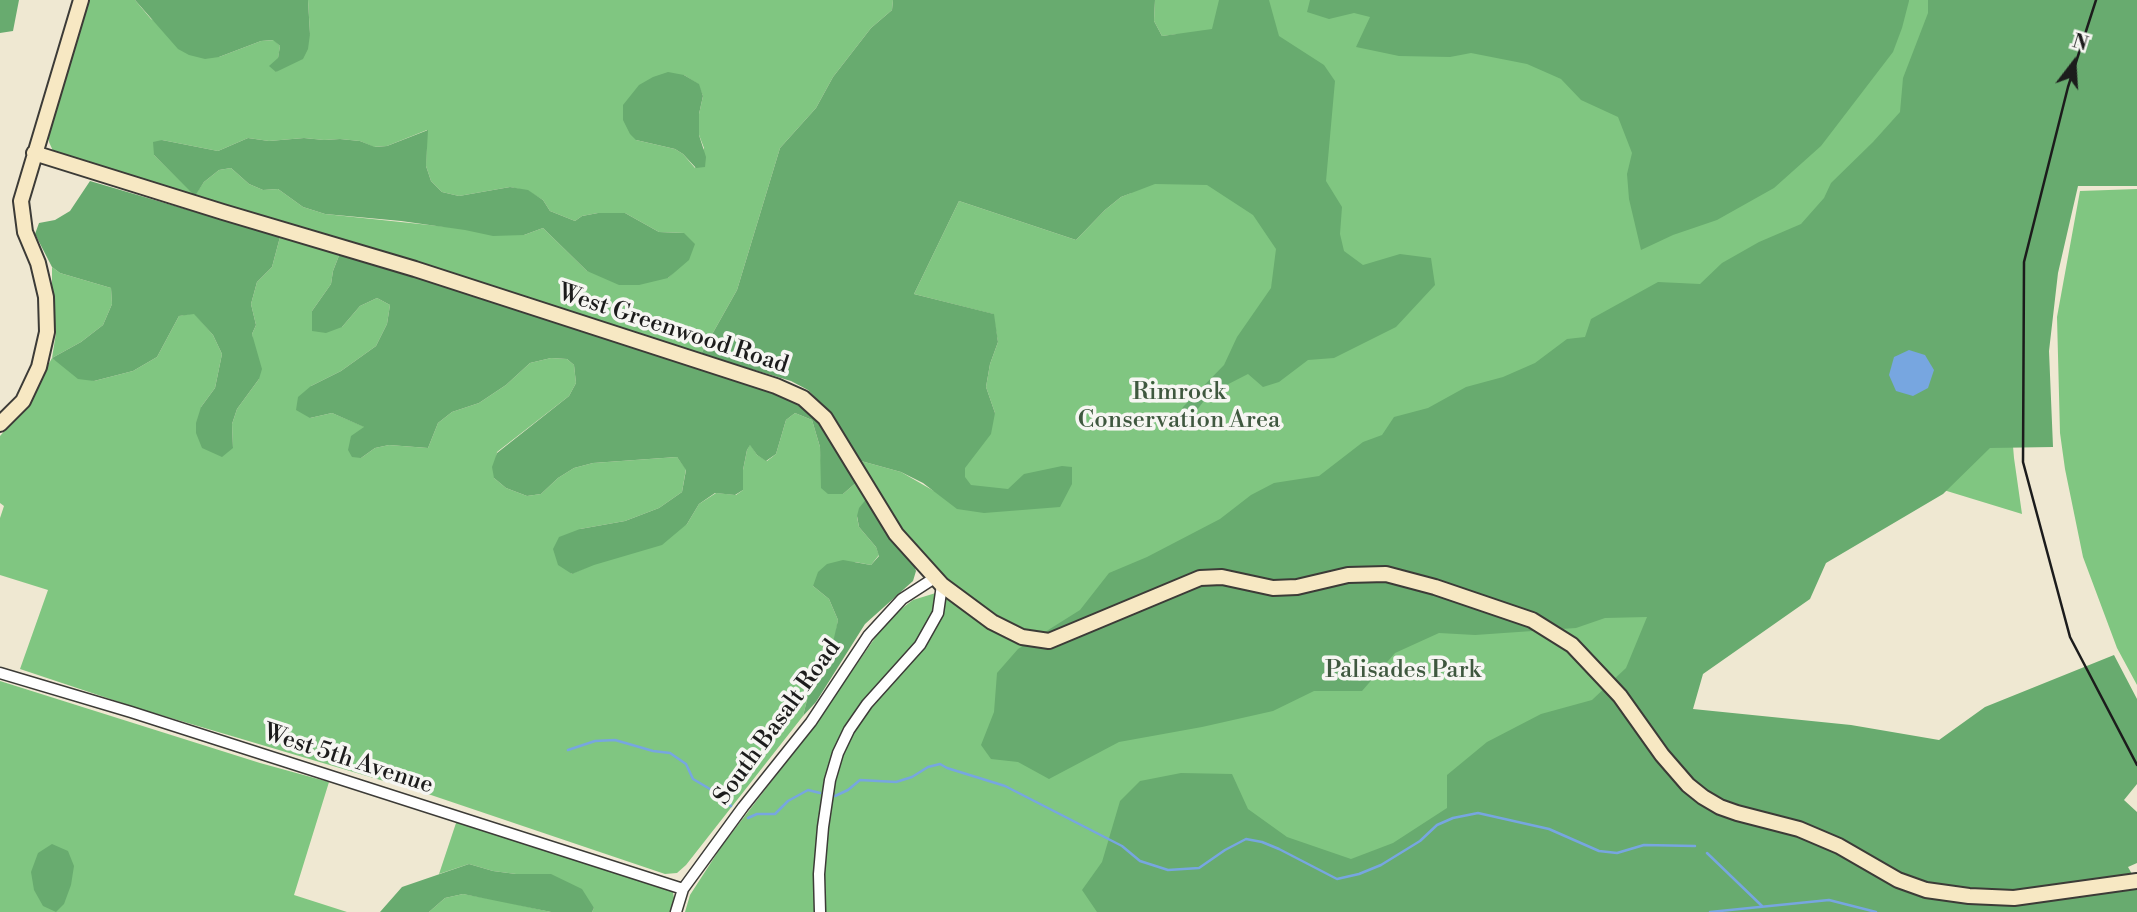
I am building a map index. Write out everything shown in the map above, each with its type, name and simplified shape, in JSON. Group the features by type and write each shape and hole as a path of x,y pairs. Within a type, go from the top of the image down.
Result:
{"street":[{"path":"0,424 23,401 39,367 47,332 46,298 38,263 25,232 21,201 81,0"},
{"name":"West Greenwood Road","path":"34,153 415,269 803,398 825,418 896,534 939,581 992,622 1022,637 1049,641 1200,578 1222,577 1273,588 1297,587 1348,575 1386,574 1435,587 1532,620 1572,646 1605,680 1620,696 1662,755 1688,785 1703,797 1729,810 1798,829 1839,846 1898,880 1937,892 1969,897 2014,898 2137,881"},
{"path":"820,912 818,874 823,827 830,780 838,753 849,730 867,704 920,645 938,613 939,581"},
{"name":"South Basalt Road","path":"676,912 683,889 743,807 811,722 868,636 902,598 939,581"},
{"name":"West 5th Avenue","path":"0,673 143,716 683,889"}],"green space":[{"path":"0,0 19,0 13,31 0,33"},
{"path":"86,0 135,0 151,19 219,57 261,41 274,40 280,46 276,72 310,34 308,0 893,0 892,10 871,28 833,77 816,108 780,148 737,290 701,354 53,151 48,131","holes":["684,75 698,84 703,96 699,114 699,135 704,148 695,168 675,149 636,140","427,130 426,166 431,181 442,192 459,196 510,187 528,191 543,200 550,211 575,221 582,216 598,213 625,213 659,232 684,233 677,269 668,278 587,271 543,228 524,235 325,214 303,207 278,189 263,190 249,184 231,168 219,170 204,182 195,195 154,155 162,140 218,151 248,138 269,141 340,139 360,141 374,147 387,146"]},
{"path":"135,0 308,0 308,49 303,59 276,72 269,66 278,58 280,46 273,40 261,41 219,57 205,59 189,55 178,49"},
{"path":"893,0 1155,0 1154,21 1162,36 1212,29 1219,0 1269,0 1279,36 1324,65 1335,81 1326,181 1342,207 1340,234 1344,251 1363,265 1400,254 1431,258 1435,285 1396,327 1334,358 1308,360 1279,382 1263,387 1248,374 1209,394 1182,430 1174,429 1183,407 1224,365 1237,337 1271,288 1276,249 1253,215 1207,185 1155,184 1121,197 1076,240 959,201 914,294 994,314 998,342 986,387 995,413 991,434 965,468 965,477 971,485 1008,489 1024,474 1062,466 1072,467 1072,484 1060,507 984,513 957,509 923,483 901,472 861,461 836,420 808,390 791,381 701,354 737,290 780,148 816,108 833,77 871,28 892,10"},
{"name":"Palisades Park","path":"1155,0 2082,0 2006,363 2022,514 1839,458 1642,703 2137,912 685,912 690,895 721,847 814,726 888,619 913,600 955,587 906,535 861,461 901,472 934,491 995,413 986,387 998,342 993,314 914,294 959,201 1076,240 1105,210 1121,197 1131,193 1179,34 1162,36 1154,21"},
{"path":"1310,0 1909,1 1893,52 1821,146 1774,188 1717,220 1673,235 1641,250 1629,199 1627,174 1632,153 1618,117 1581,100 1561,79 1527,64 1471,53 1450,57 1399,56 1356,47 1370,17 1354,13 1329,19 1307,12"},
{"path":"1928,0 2137,0 2137,186 2078,186 2058,273 2049,351 2053,447 1990,448 1943,494 1826,563 1810,599 1703,674 1693,709 1851,725 1939,740 1985,707 2114,655 2137,699 2137,784 2124,800 2137,812 2137,863 2128,867 2137,883 2137,912 1097,912 1082,890 1102,862 1120,801 1140,781 1181,773 1232,774 1248,809 1287,837 1351,859 1393,843 1447,808 1447,775 1487,742 1541,714 1592,700 1626,668 1647,617 1605,618 1576,628 1475,635 1439,633 1395,653 1362,691 1314,691 1273,711 1119,742 1049,779 1018,762 991,759 981,745 994,712 997,673 1018,649 1080,610 1109,573 1147,557 1220,519 1251,495 1274,483 1319,476 1363,442 1382,435 1394,417 1428,408 1466,387 1503,377 1535,363 1567,339 1585,337 1591,319 1658,282 1700,284 1722,263 1759,242 1801,224 1824,198 1831,183 1900,112 1903,78 1928,13"},
{"path":"668,72 684,75 699,84 703,96 699,114 699,135 706,157 705,167 696,168 675,149 636,140 623,120 623,105 639,85"},
{"path":"428,130 426,166 431,181 442,192 459,196 510,187 528,190 543,200 550,211 575,221 582,216 598,213 625,213 659,232 684,233 695,244 689,260 668,278 639,285 619,285 587,271 543,228 524,235 493,236 401,221 325,214 303,207 278,189 263,190 249,184 231,168 219,170 204,182 195,196 154,155 153,142 162,140 218,151 248,138 269,141 340,139 360,141 375,147 387,146"},
{"path":"90,181 280,237 272,267 257,282 251,304 256,325 252,334 262,369 259,379 237,409 232,424 233,448 222,457 202,448 196,433 201,407 215,388 222,354 213,335 194,314 179,316 157,357 133,371 94,381 78,379 52,358 81,342 103,325 112,304 111,288 60,273 52,267 35,234 39,223 55,220 70,211"},
{"path":"2137,189 2137,685 2117,648 2083,557 2060,433 2057,317 2080,191"},
{"path":"280,237 340,253 331,284 312,311 342,327 360,306 377,298 390,305 387,324 376,346 341,371 311,386 310,418 332,413 365,427 361,458 375,448 389,445 428,448 438,423 452,412 479,403 506,385 530,363 551,358 567,359 574,365 576,383 569,396 497,452 494,478 506,488 527,496 541,494 574,468 593,463 677,457 686,469 682,492 659,508 625,521 580,529 571,574 687,524 699,504 716,493 736,495 743,490 743,470 750,444 757,455 767,461 776,454 786,420 795,413 812,420 820,447 822,474 843,494 858,481 868,497 857,517 859,527 876,547 879,555 871,565 855,562 813,586 829,599 838,620 835,638 811,684 803,716 686,865 677,873 665,874 431,795 137,708 20,669 48,590 0,575 0,518 4,506 0,503 0,436 24,409 52,358 94,381 133,371 157,357 179,316 194,313 213,335 222,354 215,388 201,407 233,448 232,424 237,409 259,379 252,334 256,325 251,304 257,282 272,267"},
{"path":"340,253 771,389 797,404 819,422 858,481 843,494 828,494 821,488 820,447 812,420 795,413 786,420 776,454 766,461 757,455 750,445 743,470 743,490 735,495 715,493 699,504 687,524 662,545 572,574 558,565 553,549 559,537 580,529 625,521 659,508 682,492 686,470 677,457 593,463 574,468 541,494 527,496 506,488 494,478 492,467 497,453 569,396 576,383 574,365 567,359 551,358 530,363 506,385 479,403 452,412 438,423 428,448 389,445 375,448 361,458 352,457 348,450 351,436 364,427 332,413 310,418 296,410 298,397 311,386 341,371 376,346 387,324 390,305 377,298 360,306 342,327 326,333 312,331 312,311 331,284"},
{"path":"52,267 60,273 111,288 112,304 103,325 81,342 52,358 56,333 52,305"},
{"path":"868,497 888,535 913,562 916,571 913,581 865,624 816,702 803,716 811,684 834,638 838,620 829,599 813,586 818,572 827,564 843,560 871,565 879,556 876,547 859,527 859,508"},
{"path":"0,681 329,782 294,895 347,912 0,912"},
{"path":"457,820 669,888 674,898 670,912 592,912 594,908 516,874 469,864 439,874"},
{"path":"52,844 68,851 74,866 64,904 56,912 43,906 34,890 31,872 38,853"},
{"path":"469,864 516,874 551,874 582,889 594,908 592,912 551,912 463,894 445,898 429,912 380,912 402,887"},
{"path":"463,894 551,912 429,912 445,898"}],"water":[{"path":"1909,350 1925,355 1934,370 1928,388 1913,396 1896,391 1889,375 1894,357"}],"waterway":[{"path":"568,750 595,741 615,740 670,753 686,764 693,779 715,792 731,806"},
{"path":"835,796 860,780 896,782 940,764 1005,786 1122,846 1140,861 1168,870 1199,868 1246,839 1279,849 1337,879 1381,865 1420,841 1437,825 1453,818 1478,813 1549,829 1599,851 1617,853 1644,845 1695,846"},
{"path":"748,818 757,814 775,814 788,801 808,790 820,793"},
{"path":"1707,853 1762,906"},
{"path":"1710,912 1829,900 1876,912"}],"railway":[{"path":"2096,0 2068,87 2024,262 2023,462 2070,637 2137,765"}],"park label":[{"name":"Rimrock Conservation Area","path":"1179,407"}]}
